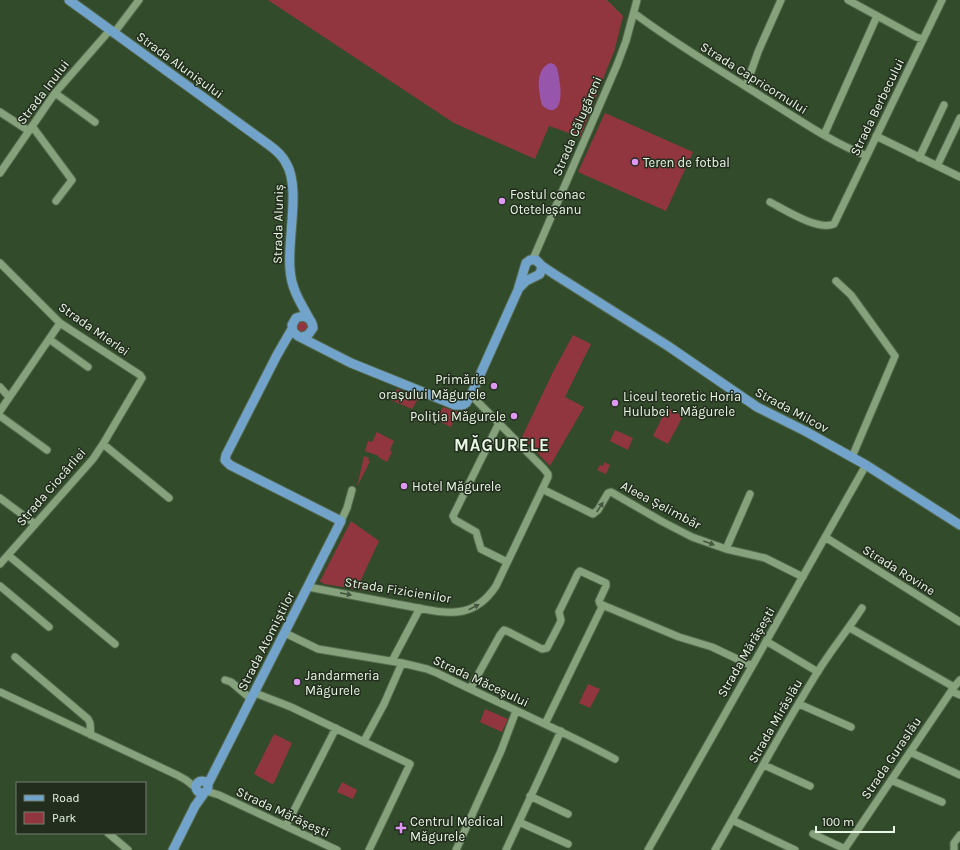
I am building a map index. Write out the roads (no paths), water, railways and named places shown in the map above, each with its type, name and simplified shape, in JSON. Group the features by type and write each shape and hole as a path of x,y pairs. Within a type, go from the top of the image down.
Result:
{"main road":[{"name":"Strada Alunișului","path":"69,0 276,151"},
{"name":"Strada Aluniș","path":"276,151 286,162 292,178 289,268 292,284 298,300 309,318"},
{"path":"341,521 230,465 225,460 226,455 286,338 297,333 308,335 312,330 313,325 309,318 302,316 295,319 292,325 297,333 325,350 351,363 461,406 466,403 470,395 518,290 526,264 530,260 533,259 539,261 538,272"},
{"path":"524,269 527,274 538,272"},
{"path":"518,290 526,280 538,272"},
{"name":"Strada Milcov","path":"538,272 554,274 668,346 757,407 801,429 866,465 960,525"},
{"name":"Strada Aluniș","path":"295,319 298,311 298,300"},
{"path":"312,330 325,350"},
{"name":"Strada Atomiștilor","path":"202,787 214,772 341,521"},
{"path":"173,850 196,806 202,787"}],"street":[{"name":"Strada Inului","path":"0,173 55,93 139,0"},
{"name":"Strada Călugăreni","path":"533,259 617,65 626,41 637,0"},
{"path":"746,86 758,52 781,0"},
{"path":"848,0 916,37 923,39"},
{"name":"Strada Berbecului","path":"770,202 816,224 826,226 834,224 942,0"},
{"name":"Strada Capricornului","path":"634,13 670,40 824,135 856,152 867,156"},
{"path":"824,135 877,16"},
{"path":"55,93 95,122"},
{"path":"919,158 944,105"},
{"path":"0,112 31,129 72,180 56,202"},
{"path":"937,166 960,118"},
{"path":"876,136 960,177"},
{"path":"856,152 860,168"},
{"name":"Strada Mierlei","path":"0,263 60,323 140,374 142,378"},
{"path":"836,282 851,295 895,356 852,457"},
{"path":"0,411 60,323"},
{"path":"49,339 88,367"},
{"name":"Strada Ciocârliei","path":"0,564 81,473 104,444 142,378"},
{"path":"0,387 9,397"},
{"name":"Strada Fizicienilor","path":"308,587 420,608 450,612 461,612 474,608 492,592 548,477 546,471 470,395"},
{"path":"0,416 48,450"},
{"path":"498,423 452,516 455,520 476,532 481,549 507,562"},
{"name":"Strada Ciocârliei","path":"104,444 170,498"},
{"name":"Strada Mărășești","path":"648,850 866,465"},
{"name":"Aleea Șelimbăr","path":"542,489 593,514 598,510 608,493 611,492 679,530 726,549 765,558 803,577"},
{"name":"Strada Atomiștilor","path":"341,521 347,508 352,490"},
{"path":"726,549 750,494"},
{"path":"0,498 35,524"},
{"name":"Strada Rovine","path":"825,537 960,622"},
{"path":"8,555 115,644"},
{"path":"470,689 502,632 507,631 542,648 547,648 560,623 560,610 579,571 582,571 606,583 599,601 603,605 679,637 712,647 752,666"},
{"path":"0,586 49,627"},
{"path":"545,724 603,605"},
{"path":"392,661 420,608"},
{"name":"Strada Mirăslău","path":"714,850 818,672 844,633 850,628 862,608"},
{"path":"850,628 960,695"},
{"name":"Strada Măceșului","path":"285,633 318,649 392,661 432,671 615,758"},
{"path":"766,641 818,672"},
{"path":"15,657 88,719 90,723 91,735"},
{"path":"364,741 384,704 402,663"},
{"path":"225,680 231,682 253,696 291,707 410,764 369,850"},
{"name":"Strada Guraslău","path":"844,849 952,689 960,680"},
{"name":"Strada Mărășești","path":"0,692 336,850"},
{"path":"799,704 851,727"},
{"path":"456,850 501,751 516,711"},
{"path":"286,826 336,728"},
{"path":"506,850 561,731"},
{"path":"910,752 960,775"},
{"path":"764,765 810,786"},
{"path":"891,780 942,802"},
{"path":"530,796 568,814"},
{"path":"732,820 795,850"},
{"path":"519,822 568,844"},
{"path":"109,834 128,850"},
{"path":"813,834 844,849"},
{"path":"948,850 954,847 960,835"}],"place":[{"name":"Teren de fotbal","path":"635,162"},
{"name":"Fostul conac Oteteleșanu","path":"502,201"},
{"name":"Primăria orașului Măgurele","path":"494,386"},
{"name":"Liceul teoretic Horia Hulubei - Măgurele","path":"615,403"},
{"name":"Poliția Măgurele","path":"514,416"},
{"name":"Hotel Măgurele","path":"404,486"},
{"name":"Jandarmeria Măgurele","path":"297,682"},
{"name":"Centrul Medical Măgurele","path":"401,828"}],"district":[{"name":"MĂGURELE","path":"502,445"}]}
